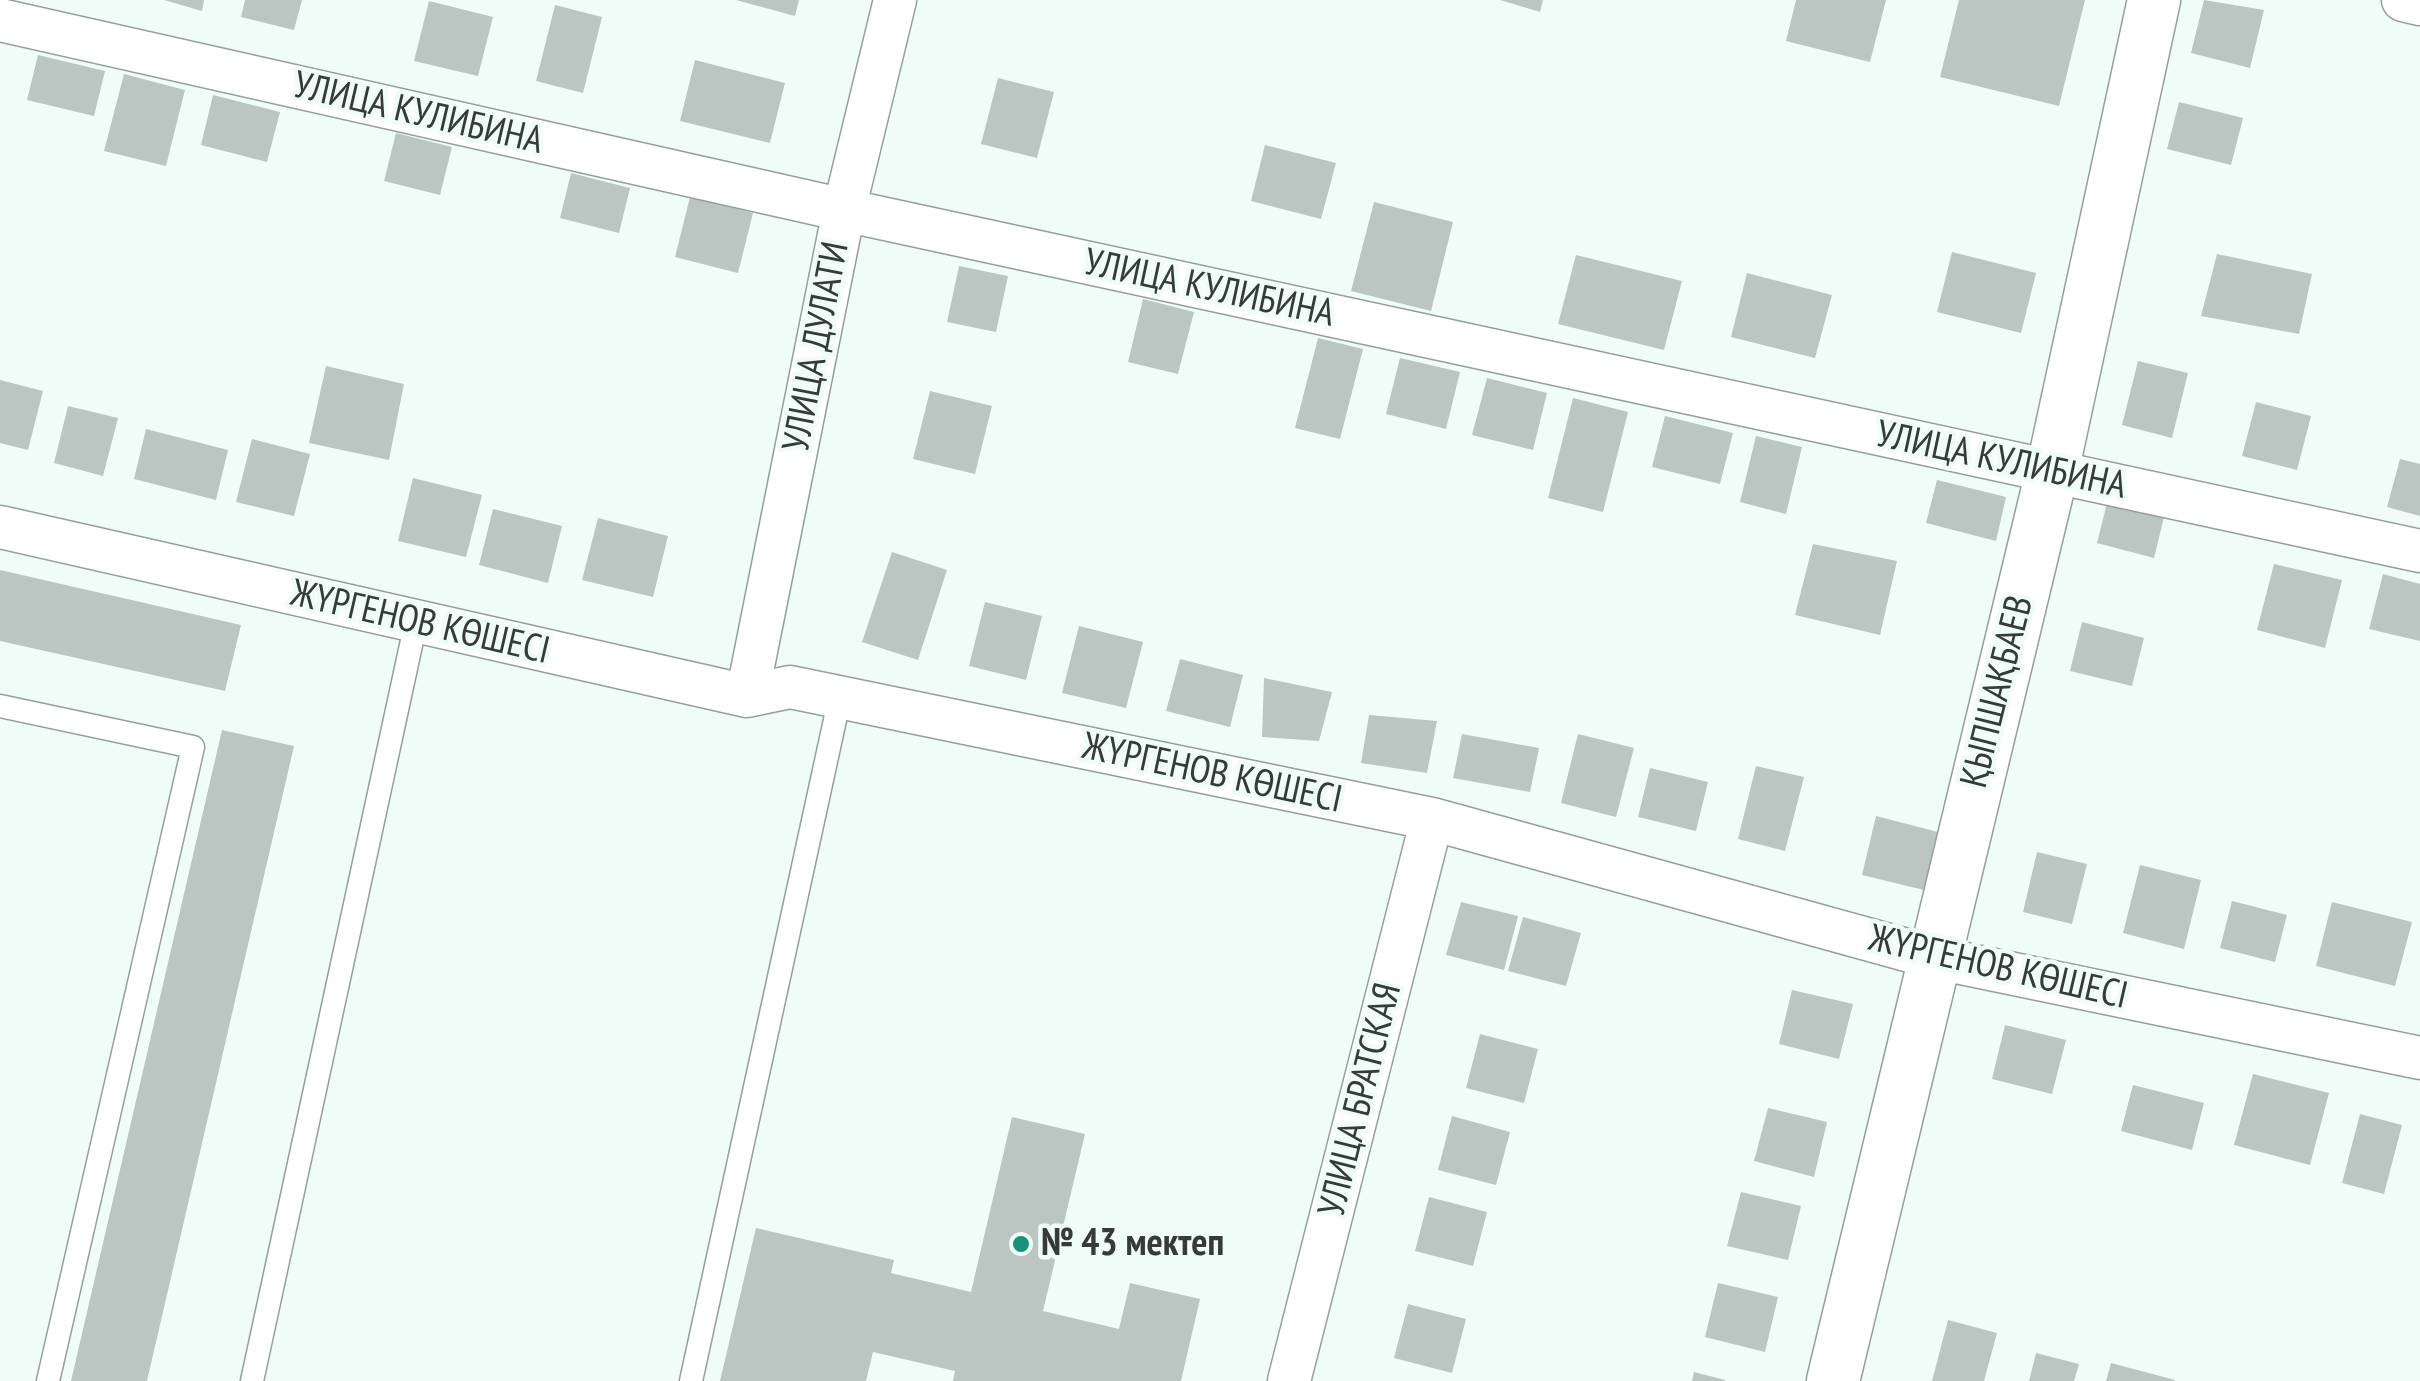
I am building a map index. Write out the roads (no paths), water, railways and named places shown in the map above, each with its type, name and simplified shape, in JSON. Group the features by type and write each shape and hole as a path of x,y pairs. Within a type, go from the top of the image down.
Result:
{"street":[{"name":"УЛИЦА ДУЛАТИ","path":"746,696 844,210 895,0"},
{"name":"ҚЫПШАҚБАЕВ","path":"1832,1381 2052,472 2154,0"},
{"path":"2403,0 2420,4"},
{"name":"УЛИЦА КУЛИБИНА","path":"0,20 844,210 2420,551"},
{"name":"ЖҮРГЕНОВ КӨШЕСІ","path":"0,527 746,696 790,687 1432,819 1932,957 2420,1058"},
{"name":"УЛИЦА БРАТСКАЯ","path":"1289,1381 1432,819"}],"lane":[{"path":"252,1381 416,622"},
{"path":"691,1381 840,697"},
{"path":"0,706 193,747 48,1381"}],"place":[{"name":"№ 43 мектеп","path":"1021,1244"}]}
